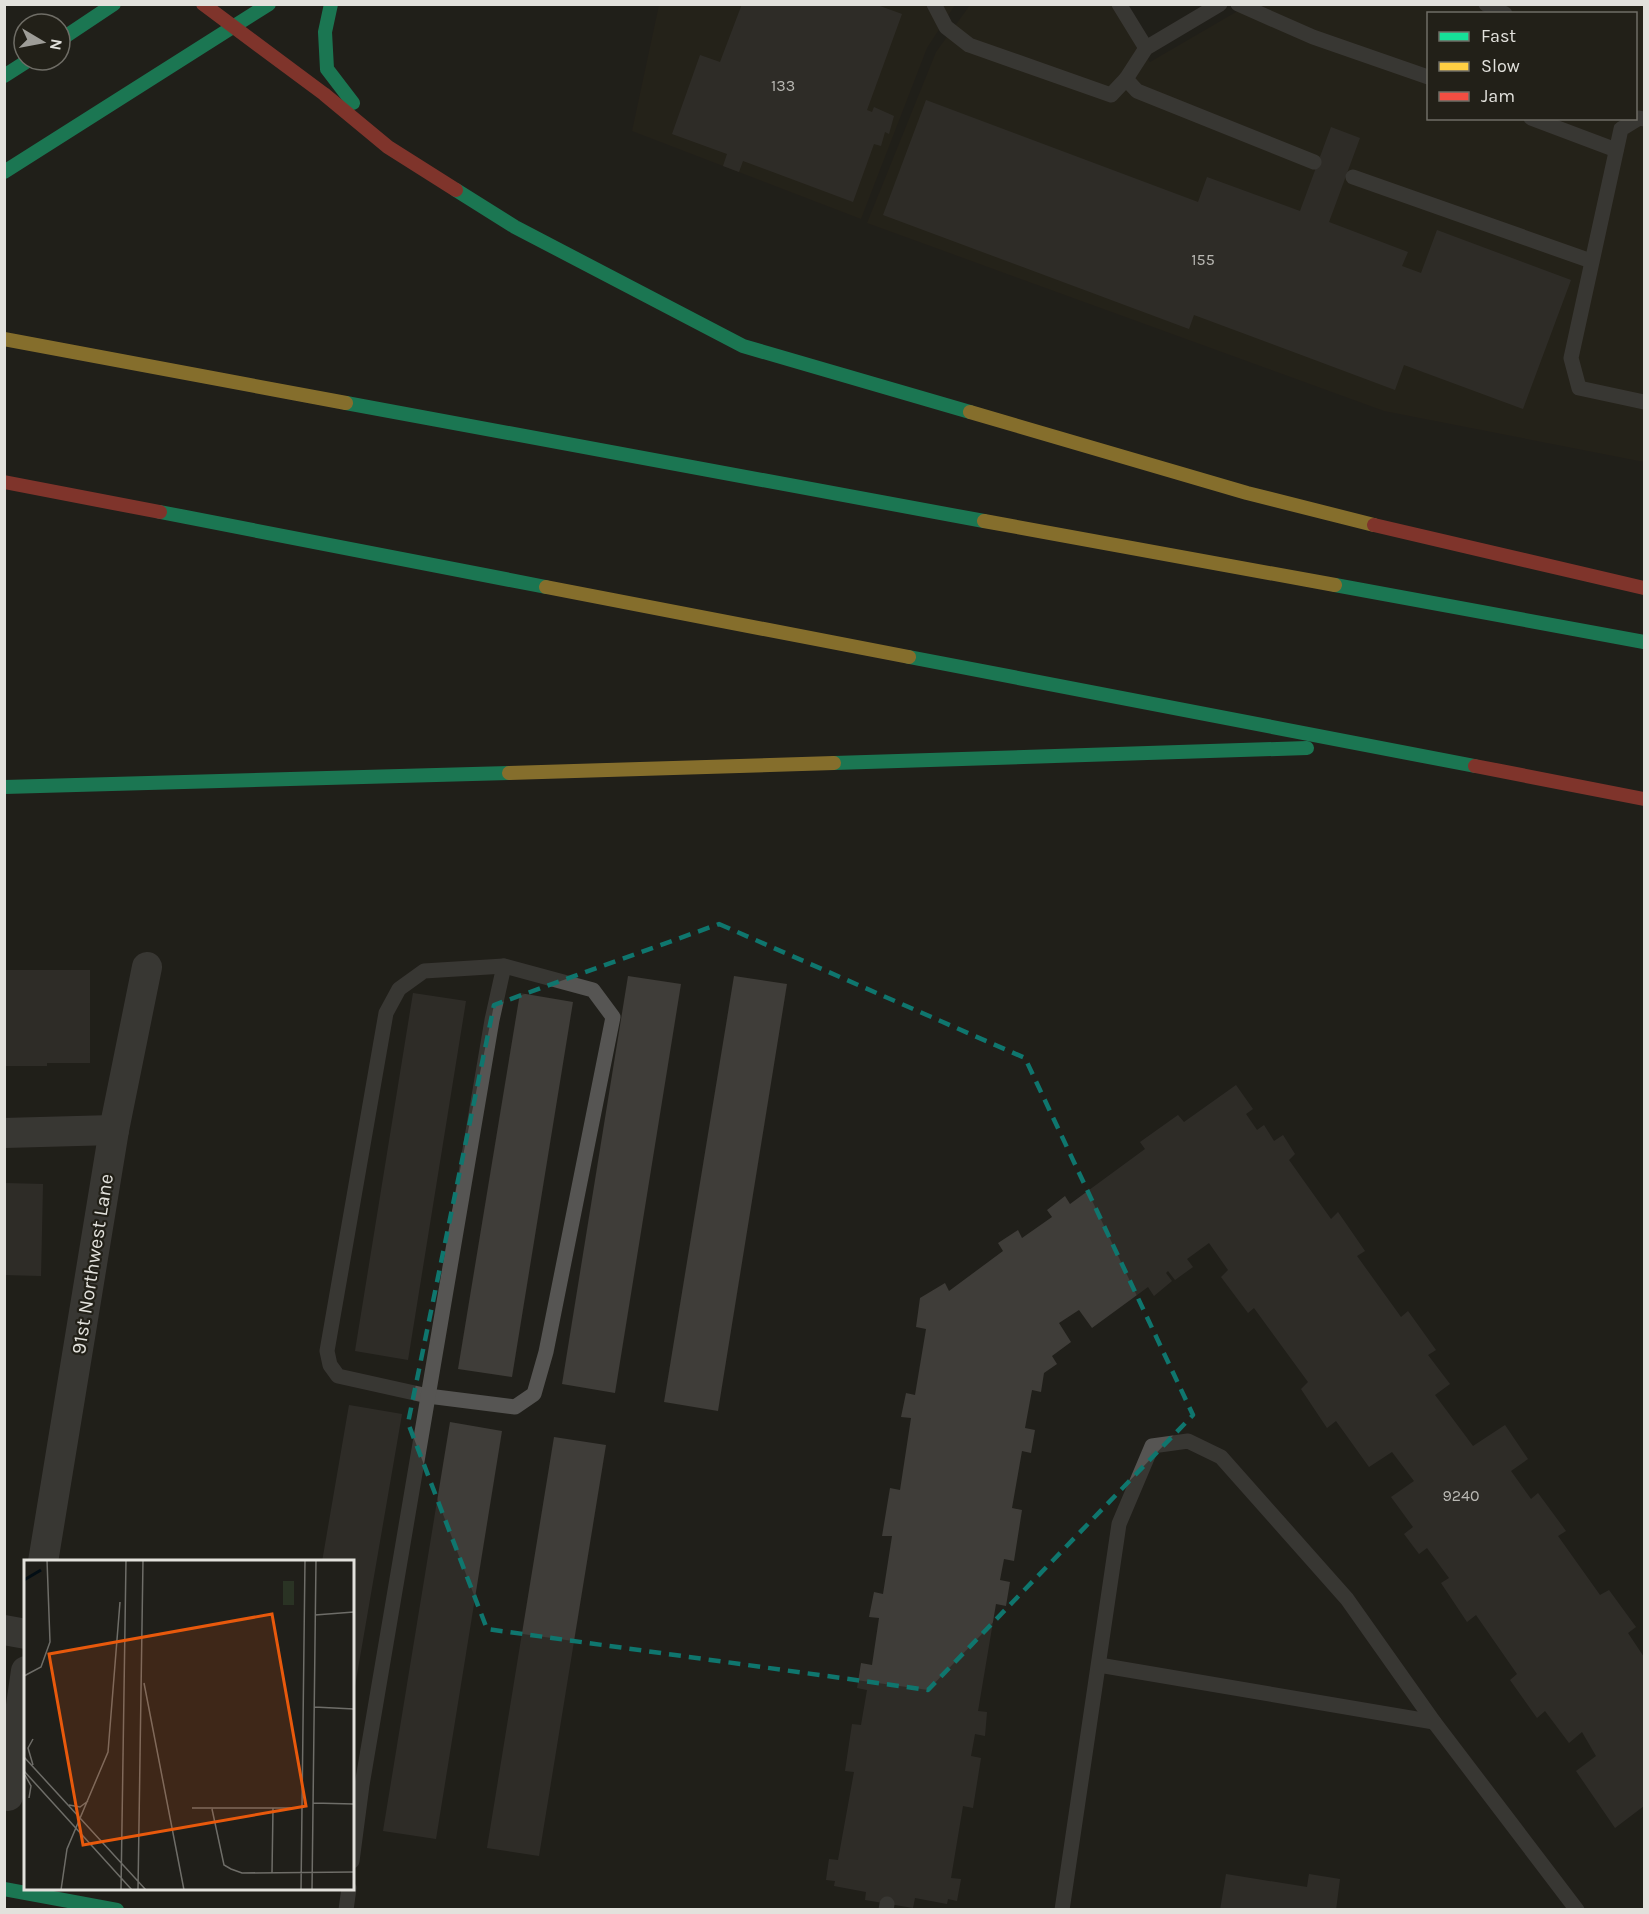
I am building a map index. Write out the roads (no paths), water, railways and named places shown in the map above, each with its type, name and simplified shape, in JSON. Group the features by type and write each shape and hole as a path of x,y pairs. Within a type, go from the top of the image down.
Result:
{"main road":[{"path":"72,32 114,4"},
{"path":"203,4 324,94 387,147 515,227 743,346 1247,493 1448,543 1644,588"},
{"path":"4,172 269,4"},
{"path":"331,4 325,32 327,69 387,147"},
{"path":"4,339 220,381 1644,642"},
{"path":"4,482 1644,800"},
{"path":"4,787 1368,746"},
{"path":"4,1888 117,1910"}],"street":[{"name":"91st Northwest Lane","path":"43,1560 114,1130 147,967"},
{"path":"4,1133 114,1130"},
{"path":"4,1630 24,1634"},
{"path":"8,1796 24,1685"}],"lane":[{"path":"934,4 946,27 969,45 1111,95 1126,79 1146,48 1220,4"},
{"path":"1119,4 1146,48"},
{"path":"1238,4 1313,37 1427,77"},
{"path":"1486,4 1501,12"},
{"path":"1126,79 1137,91 1314,162"},
{"path":"1536,120 1616,150"},
{"path":"1632,120 1616,124 1616,150 1570,358 1579,388 1644,402"},
{"path":"1353,177 1592,261"},
{"path":"354,1846 362,1785 492,1020 504,966"},
{"path":"504,966 593,990 612,1017 546,1352 534,1394 515,1407 428,1396 338,1376 330,1365 327,1351 386,1013 399,989 424,971 504,966"},
{"path":"1062,1910 1119,1524 1152,1446 1188,1441 1221,1457 1347,1599 1434,1722 1577,1910"},
{"path":"1099,1665 1434,1722"},
{"path":"346,1910 349,1890"}]}
